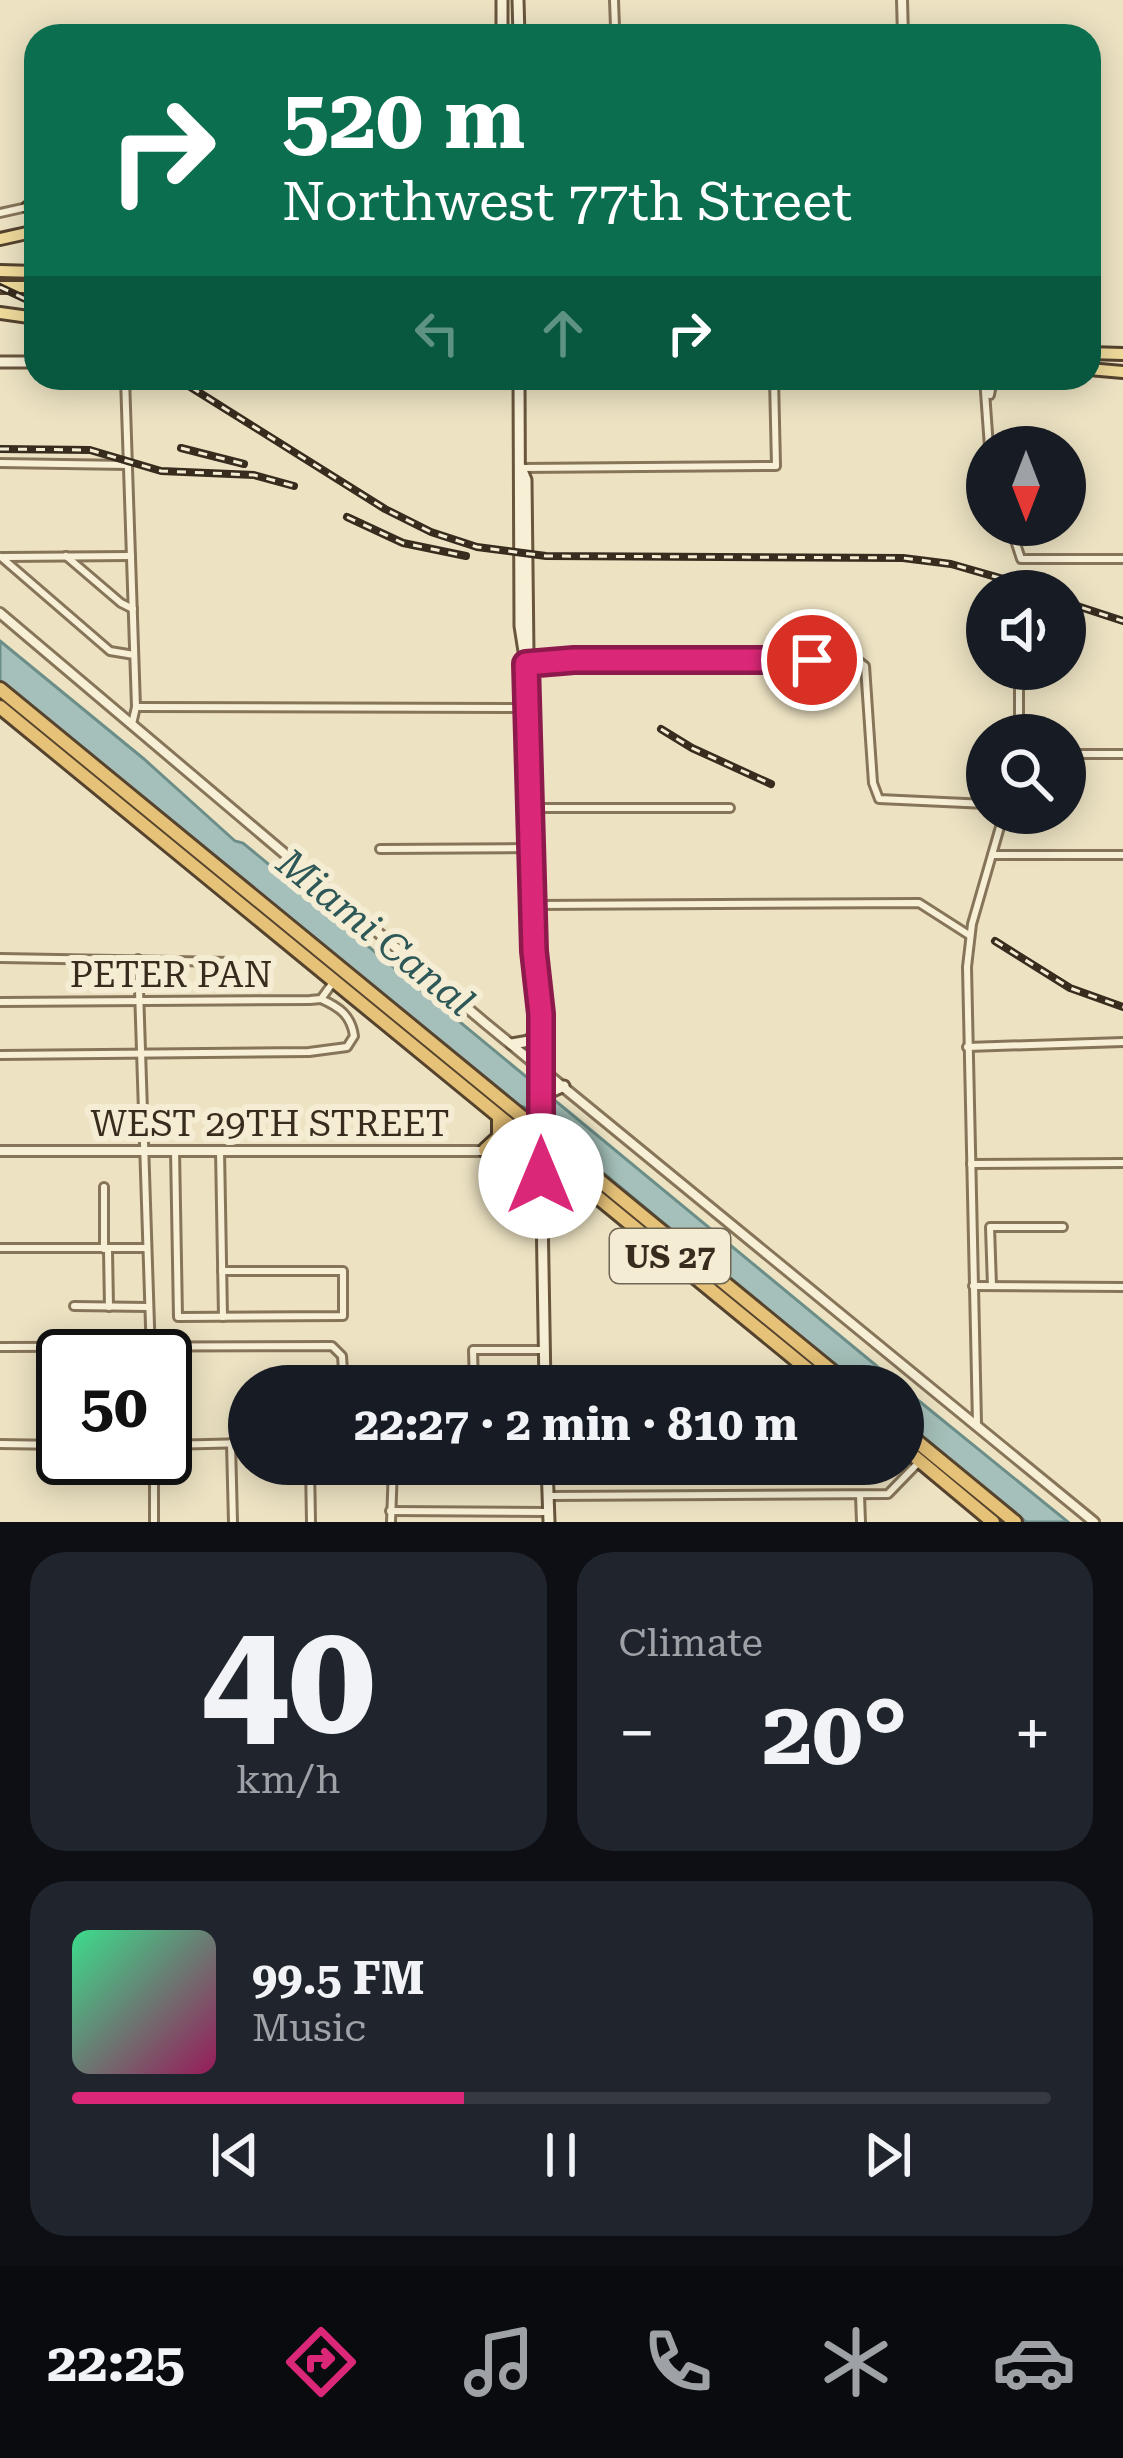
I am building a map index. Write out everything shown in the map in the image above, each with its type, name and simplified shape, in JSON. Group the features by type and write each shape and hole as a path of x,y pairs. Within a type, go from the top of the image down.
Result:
{"highway":[{"name":"US 27","path":"0,689 541,1128 811,1365"},
{"name":"US 27","path":"0,707 541,1150 817,1365"},
{"path":"484,1150 499,1137 499,1116"},
{"path":"924,1456 993,1522"},
{"path":"924,1456 1015,1522"}],"main road":[{"path":"519,390 529,576 526,664 532,905 541,1026 544,1365"},
{"path":"512,1044 529,1041 541,1026"},
{"path":"540,1091 559,1087"},
{"path":"548,1485 549,1517"}],"street":[{"path":"125,390 136,707 132,724"},
{"path":"521,468 776,466 774,390"},
{"path":"988,390 989,426"},
{"path":"0,463 128,465"},
{"path":"1017,546 1021,559 1122,559"},
{"path":"66,556 133,609"},
{"path":"1,557 130,556"},
{"path":"1,557 110,651 134,656"},
{"path":"0,614 559,1087 1094,1522"},
{"path":"526,664 856,659 865,666 873,783 879,799 966,803"},
{"path":"136,707 528,708"},
{"path":"1086,754 1123,754"},
{"path":"530,808 730,808"},
{"path":"977,1423 967,1047 970,935 998,834"},
{"path":"380,848 531,848"},
{"path":"992,855 1123,855"},
{"path":"532,905 919,903 970,935"},
{"path":"0,958 232,962"},
{"path":"138,959 150,1329"},
{"name":"PETER PAN","path":"0,1002 321,999 334,981"},
{"path":"0,1055 309,1052 352,1043 352,1027 343,1011 321,999"},
{"path":"967,1047 1123,1042"},
{"path":"175,1150 178,1317 343,1316 343,1271 222,1271"},
{"path":"220,1150 223,1317"},
{"name":"WEST 29TH STREET","path":"0,1151 541,1150"},
{"path":"971,1164 1123,1163"},
{"path":"104,1187 109,1307"},
{"path":"992,1286 990,1227 1063,1227"},
{"path":"0,1248 146,1248"},
{"path":"973,1286 1123,1287"},
{"path":"74,1306 149,1307"},
{"path":"192,1351 332,1346 342,1356 343,1365"},
{"path":"0,1347 36,1348"},
{"path":"473,1365 473,1349 544,1350"},
{"path":"797,1365 804,1357"},
{"path":"192,1444 228,1443"},
{"path":"0,1444 36,1444"},
{"path":"154,1485 154,1522"},
{"path":"232,1485 233,1522"},
{"path":"310,1485 311,1522"},
{"path":"391,1522 392,1485"},
{"path":"548,1496 860,1495 888,1494 897,1485"},
{"path":"860,1495 861,1522"},
{"path":"390,1511 549,1517"}],"water":[{"path":"0,641 235,841 876,1365 835,1365 0,681"},
{"path":"924,1405 1068,1522 1026,1522 924,1438"}],"railway":[{"path":"0,287 24,298"},
{"path":"195,390 385,509 431,532 477,547 546,556 903,558 972,570"},
{"path":"181,448 244,464"},
{"path":"0,449 90,450 161,471 254,475 294,486"},
{"path":"347,517 403,543 466,556"},
{"path":"1086,609 1123,621"},
{"path":"661,729 771,784"},
{"path":"995,941 1070,988 1123,1007"}],"route":[{"path":"541,1176 541,1014 534,951 526,664 812,660"}],"water label":[{"name":"Miami Canal","path":"376,932"}]}
